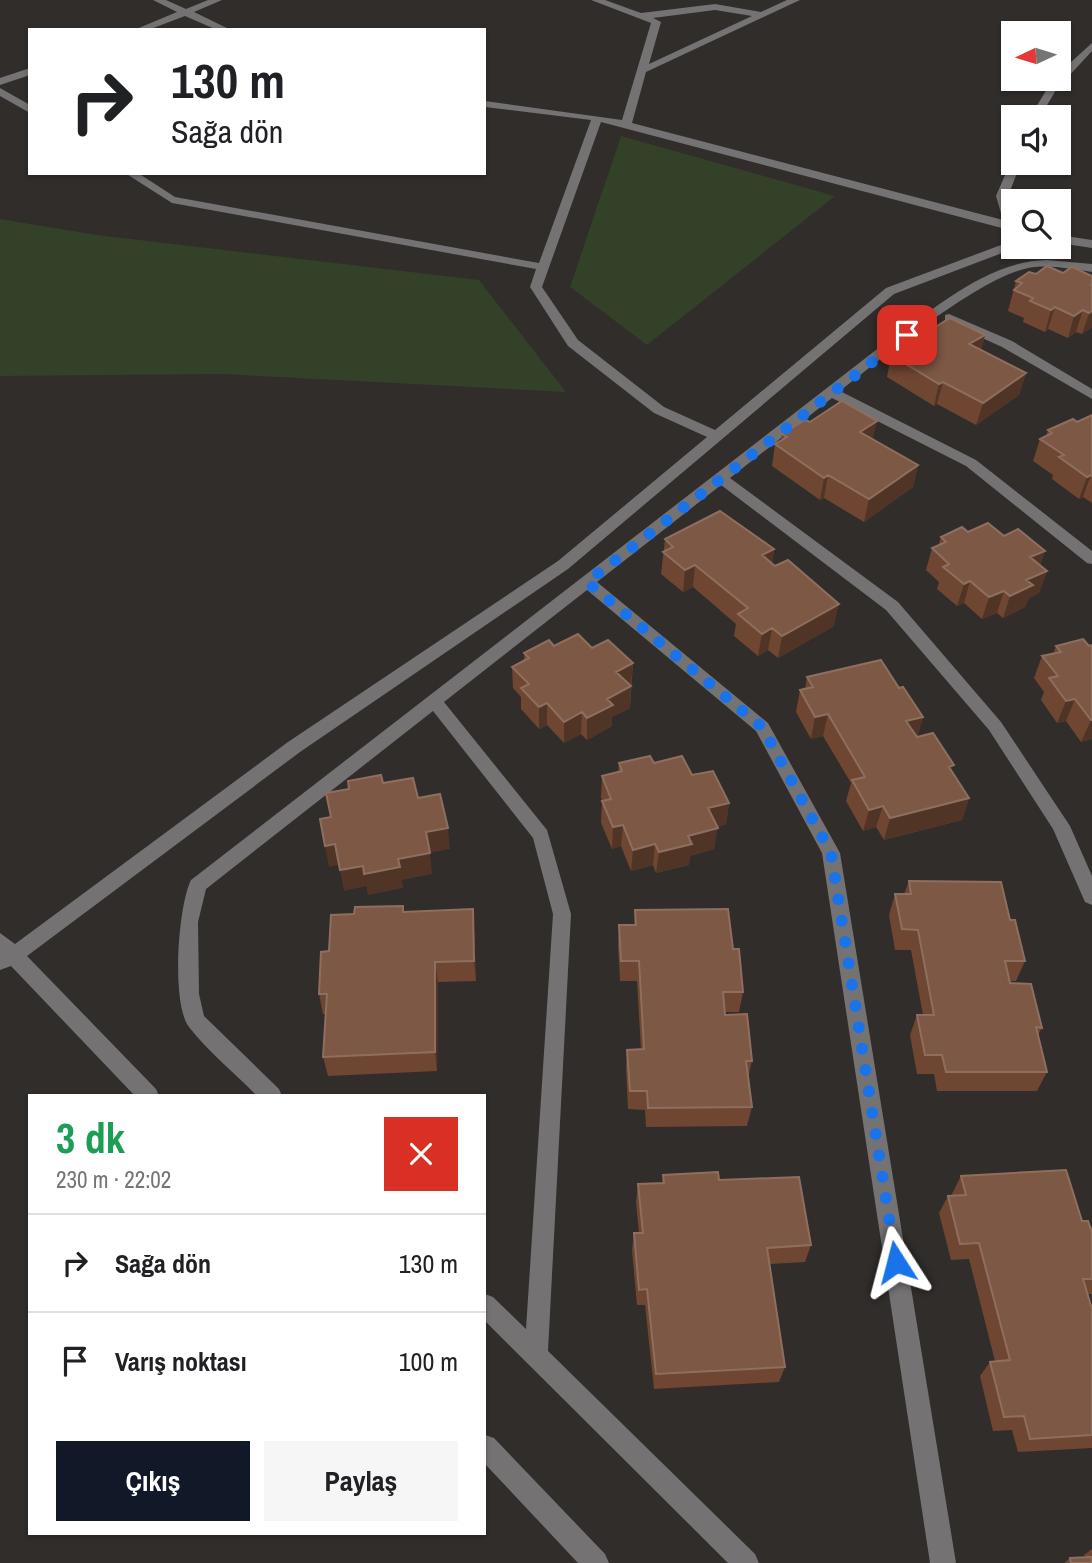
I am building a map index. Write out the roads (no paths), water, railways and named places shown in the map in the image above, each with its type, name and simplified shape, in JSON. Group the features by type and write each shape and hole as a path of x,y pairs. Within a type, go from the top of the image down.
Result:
{"street":[{"path":"158,0 222,28"},
{"path":"144,28 217,0"},
{"path":"596,0 656,22 626,124"},
{"path":"641,71 795,0"},
{"path":"642,16 715,6 762,16"},
{"path":"1040,105 1072,64 1092,46"},
{"path":"0,82 28,72"},
{"path":"0,91 28,109"},
{"path":"486,104 626,124 1001,223"},
{"path":"597,118 536,287 573,343 659,410 716,436"},
{"path":"133,175 172,200 543,268"},
{"path":"1071,241 1092,244"},
{"path":"147,1094 5,953 294,747 563,565 890,291 1001,249"},
{"path":"270,1094 195,1020 188,994 189,922 198,885 890,346 995,277 1023,265 1056,264 1092,268"},
{"path":"940,313 1007,344 1092,395"},
{"path":"831,392 971,463 1092,559"},
{"path":"720,478 892,606 995,726 1061,826 1092,897"},
{"path":"587,582 762,727 831,853 943,1563"},
{"path":"434,701 541,835 562,914 536,1356"},
{"path":"486,1307 746,1563"},
{"path":"486,1448 596,1563"}]}
